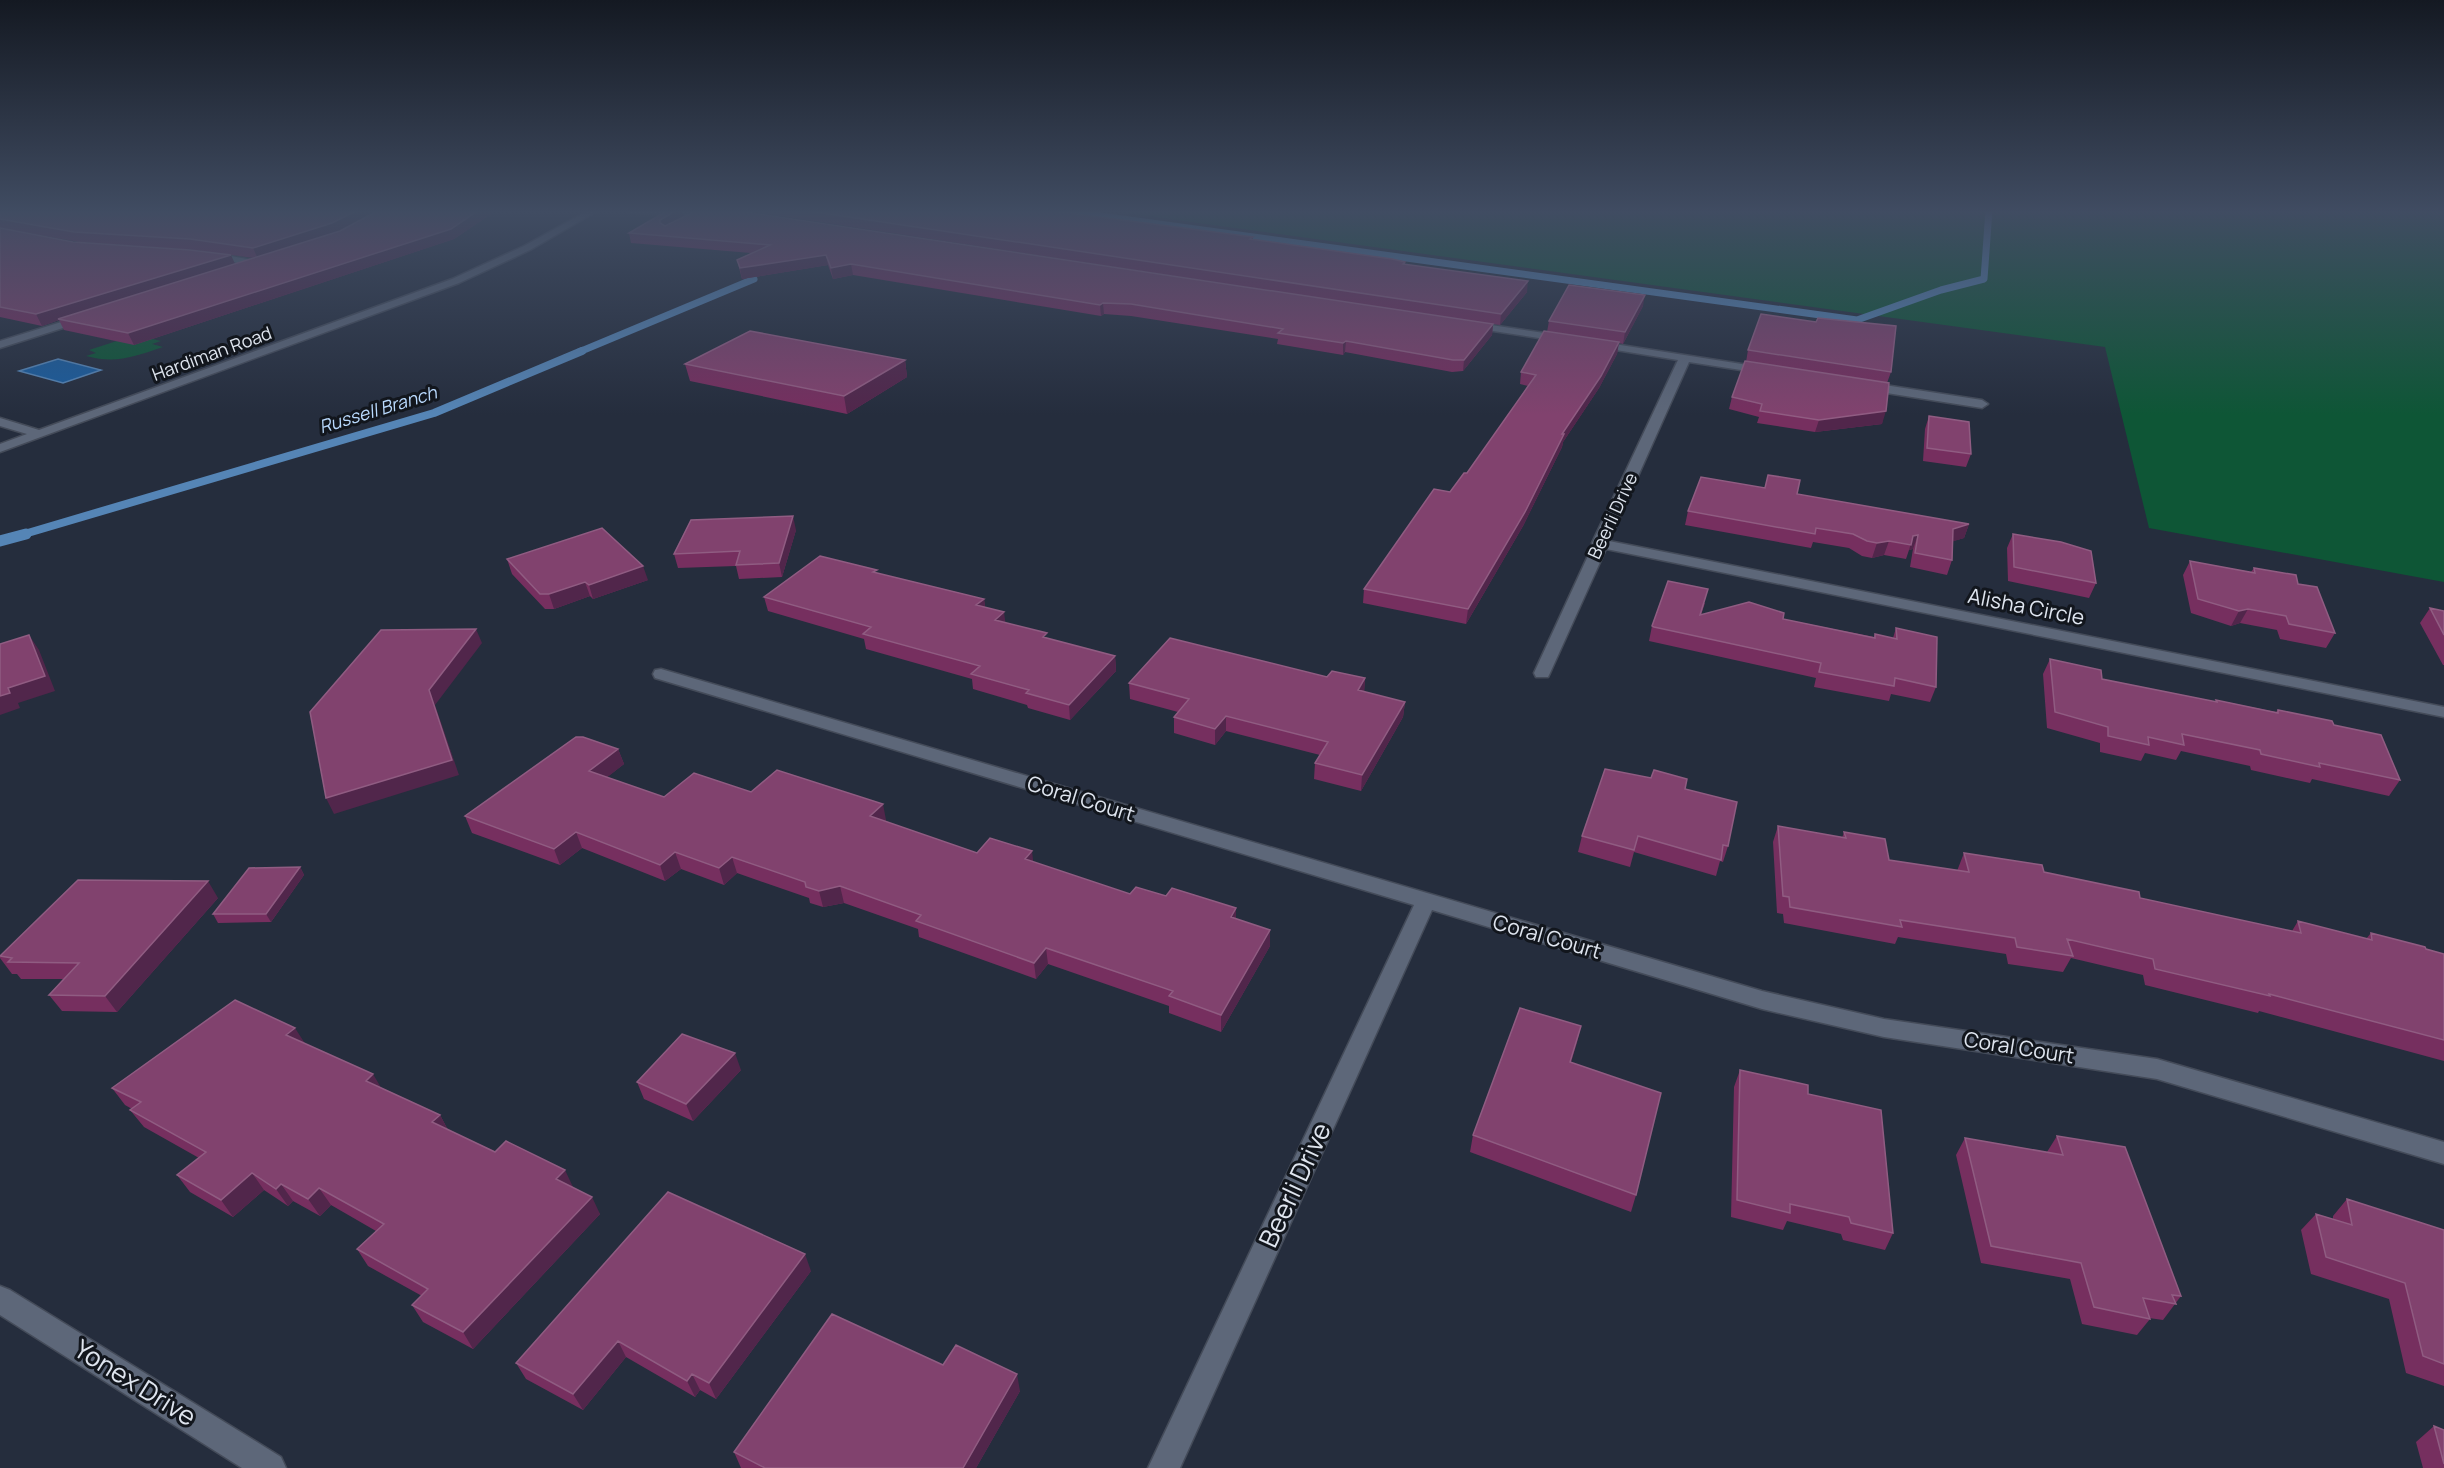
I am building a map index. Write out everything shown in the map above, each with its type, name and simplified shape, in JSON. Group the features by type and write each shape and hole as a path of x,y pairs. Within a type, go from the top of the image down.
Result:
{"street":[{"name":"Hardiman Road","path":"0,448 371,314 460,279"},
{"path":"0,345 97,314"},
{"path":"1460,324 1776,372"},
{"name":"Beerli Drive","path":"1542,673 1599,543 1685,358"},
{"path":"1856,385 1982,404"},
{"path":"0,422 40,434"},
{"name":"Alisha Circle","path":"1599,543 2444,712"},
{"name":"Coral Court","path":"661,674 1762,1000 1884,1028 2157,1070 2444,1153"},
{"name":"Beerli Drive","path":"1164,1468 1426,901"},
{"name":"Yonex Drive","path":"0,1299 270,1468"}],"green space":[{"path":"1604,279 2444,279 2444,582 2149,528 2105,347"},
{"path":"126,338 148,338 161,341 152,344 163,347 116,359 86,356 96,353 89,350"}],"water":[{"path":"58,359 101,370 63,383 19,371"}],"building":[{"path":"0,279 153,279 36,314 0,307"},
{"path":"188,279 297,279 128,333 58,319"},
{"path":"939,279 1189,279 1493,324 1464,360 1453,360 1346,341 1343,343 1278,333 1283,329 1131,304 1103,303 1100,305"},
{"path":"1262,279 1510,279 1528,281 1501,314"},
{"path":"1569,285 1645,295 1625,332 1549,321"},
{"path":"1761,314 1816,322 1818,318 1896,326 1891,372 1748,350"},
{"path":"750,331 905,360 844,396 685,364"},
{"path":"1544,331 1619,342 1601,376 1562,434 1564,434 1525,512 1468,609 1364,589 1434,489 1450,492 1464,473 1467,473 1536,375 1521,372"},
{"path":"1745,361 1889,383 1886,411 1819,420 1760,411 1762,404 1732,397"},
{"path":"1929,416 1969,422 1971,454 1927,448"},
{"path":"1768,475 1800,480 1797,494 1969,524 1953,529 1952,560 1915,553 1918,535 1913,536 1911,545 1889,541 1877,543 1853,534 1816,528 1815,534 1688,511 1701,477 1765,488"},
{"path":"793,516 779,563 736,565 740,551 674,554 691,520"},
{"path":"602,528 643,566 589,585 585,582 549,594 540,594 507,559"},
{"path":"2013,534 2061,542 2091,551 2096,583 2014,567"},
{"path":"820,556 877,570 873,572 984,599 976,605 1004,612 995,620 1047,633 1043,637 1115,656 1069,705 1026,693 1029,690 971,674 980,666 863,634 871,627 764,597"},
{"path":"2190,561 2255,573 2254,568 2296,575 2298,584 2317,587 2335,633 2289,624 2286,616 2248,609 2239,611 2198,599"},
{"path":"1668,581 1708,589 1700,615 1749,602 1784,613 1783,619 1875,638 1875,634 1897,639 1896,628 1937,637 1936,687 1895,678 1894,686 1819,672 1821,663 1654,627 1652,626"},
{"path":"2430,608 2444,611 2444,635"},
{"path":"476,629 429,690 452,760 326,798 310,712 381,630"},
{"path":"29,635 45,676 8,688 10,693 0,696 0,644"},
{"path":"1170,638 1327,677 1332,671 1365,678 1358,690 1405,702 1362,775 1315,763 1328,742 1226,716 1215,729 1174,717 1189,699 1129,683"},
{"path":"2050,659 2101,670 2102,679 2278,713 2278,710 2332,721 2334,725 2381,735 2400,780 2319,763 2320,767 2261,754 2260,750 2182,734 2184,745 2148,737 2149,745 2108,736 2108,727 2055,712"},
{"path":"576,737 583,737 618,749 589,771 664,797 694,773 751,792 777,770 883,804 870,816 977,853 990,838 1032,851 1025,859 1130,894 1136,887 1166,896 1172,888 1236,908 1231,917 1270,930 1221,1015 1169,996 1173,991 1046,948 1034,963 916,921 921,915 840,886 819,891 806,887 805,882 732,857 719,868 675,852 660,865 576,832 554,849 465,816"},
{"path":"1605,769 1651,778 1654,770 1687,779 1685,789 1737,802 1728,846 1723,845 1721,860 1638,836 1634,850 1582,836"},
{"path":"1778,826 1846,838 1844,832 1885,839 1889,860 1969,872 1964,853 2042,865 2044,872 2139,892 2140,898 2301,933 2298,921 2372,940 2371,933 2425,947 2444,954 2444,1040 2269,994 2270,996 2155,969 2153,959 2067,939 2073,956 2017,947 2015,938 1900,920 1902,927 1790,907 1789,897 1783,896"},
{"path":"300,867 266,914 213,914 249,868"},
{"path":"78,880 208,881 105,996 49,995 79,963 8,962 12,958 0,956"},
{"path":"235,1000 295,1028 286,1035 373,1074 366,1081 440,1115 432,1122 495,1152 506,1141 565,1170 556,1179 592,1197 463,1332 412,1305 428,1289 357,1249 384,1224 319,1188 308,1199 281,1184 276,1189 252,1173 221,1200 177,1175 206,1152 130,1110 141,1102 112,1088"},
{"path":"1520,1008 1581,1026 1570,1062 1661,1093 1636,1195 1473,1135"},
{"path":"682,1034 735,1053 686,1104 637,1082"},
{"path":"1740,1070 1808,1085 1808,1094 1881,1110 1893,1233 1851,1223 1849,1217 1790,1204 1790,1213 1737,1200"},
{"path":"2057,1136 2125,1147 2181,1296 2172,1295 2176,1304 2143,1298 2150,1319 2094,1307 2081,1263 1991,1246 1965,1138 2063,1155"},
{"path":"668,1192 805,1254 709,1383 692,1374 687,1381 618,1341 573,1394 516,1363"},
{"path":"2347,1199 2444,1230 2444,1364 2423,1356 2405,1283 2326,1257 2316,1214 2352,1225"},
{"path":"832,1314 943,1365 956,1345 1017,1374 963,1468 765,1468 734,1452"},
{"path":"2434,1426 2444,1430 2444,1464"}],"waterway":[{"name":"Russell Branch","path":"579,352 754,279"},
{"name":"Russell Branch","path":"1555,279 1857,320 1941,290 1984,279"},
{"name":"Russell Branch","path":"21,535 434,413 582,351"},
{"name":"Russell Branch","path":"0,541 26,534"}]}
